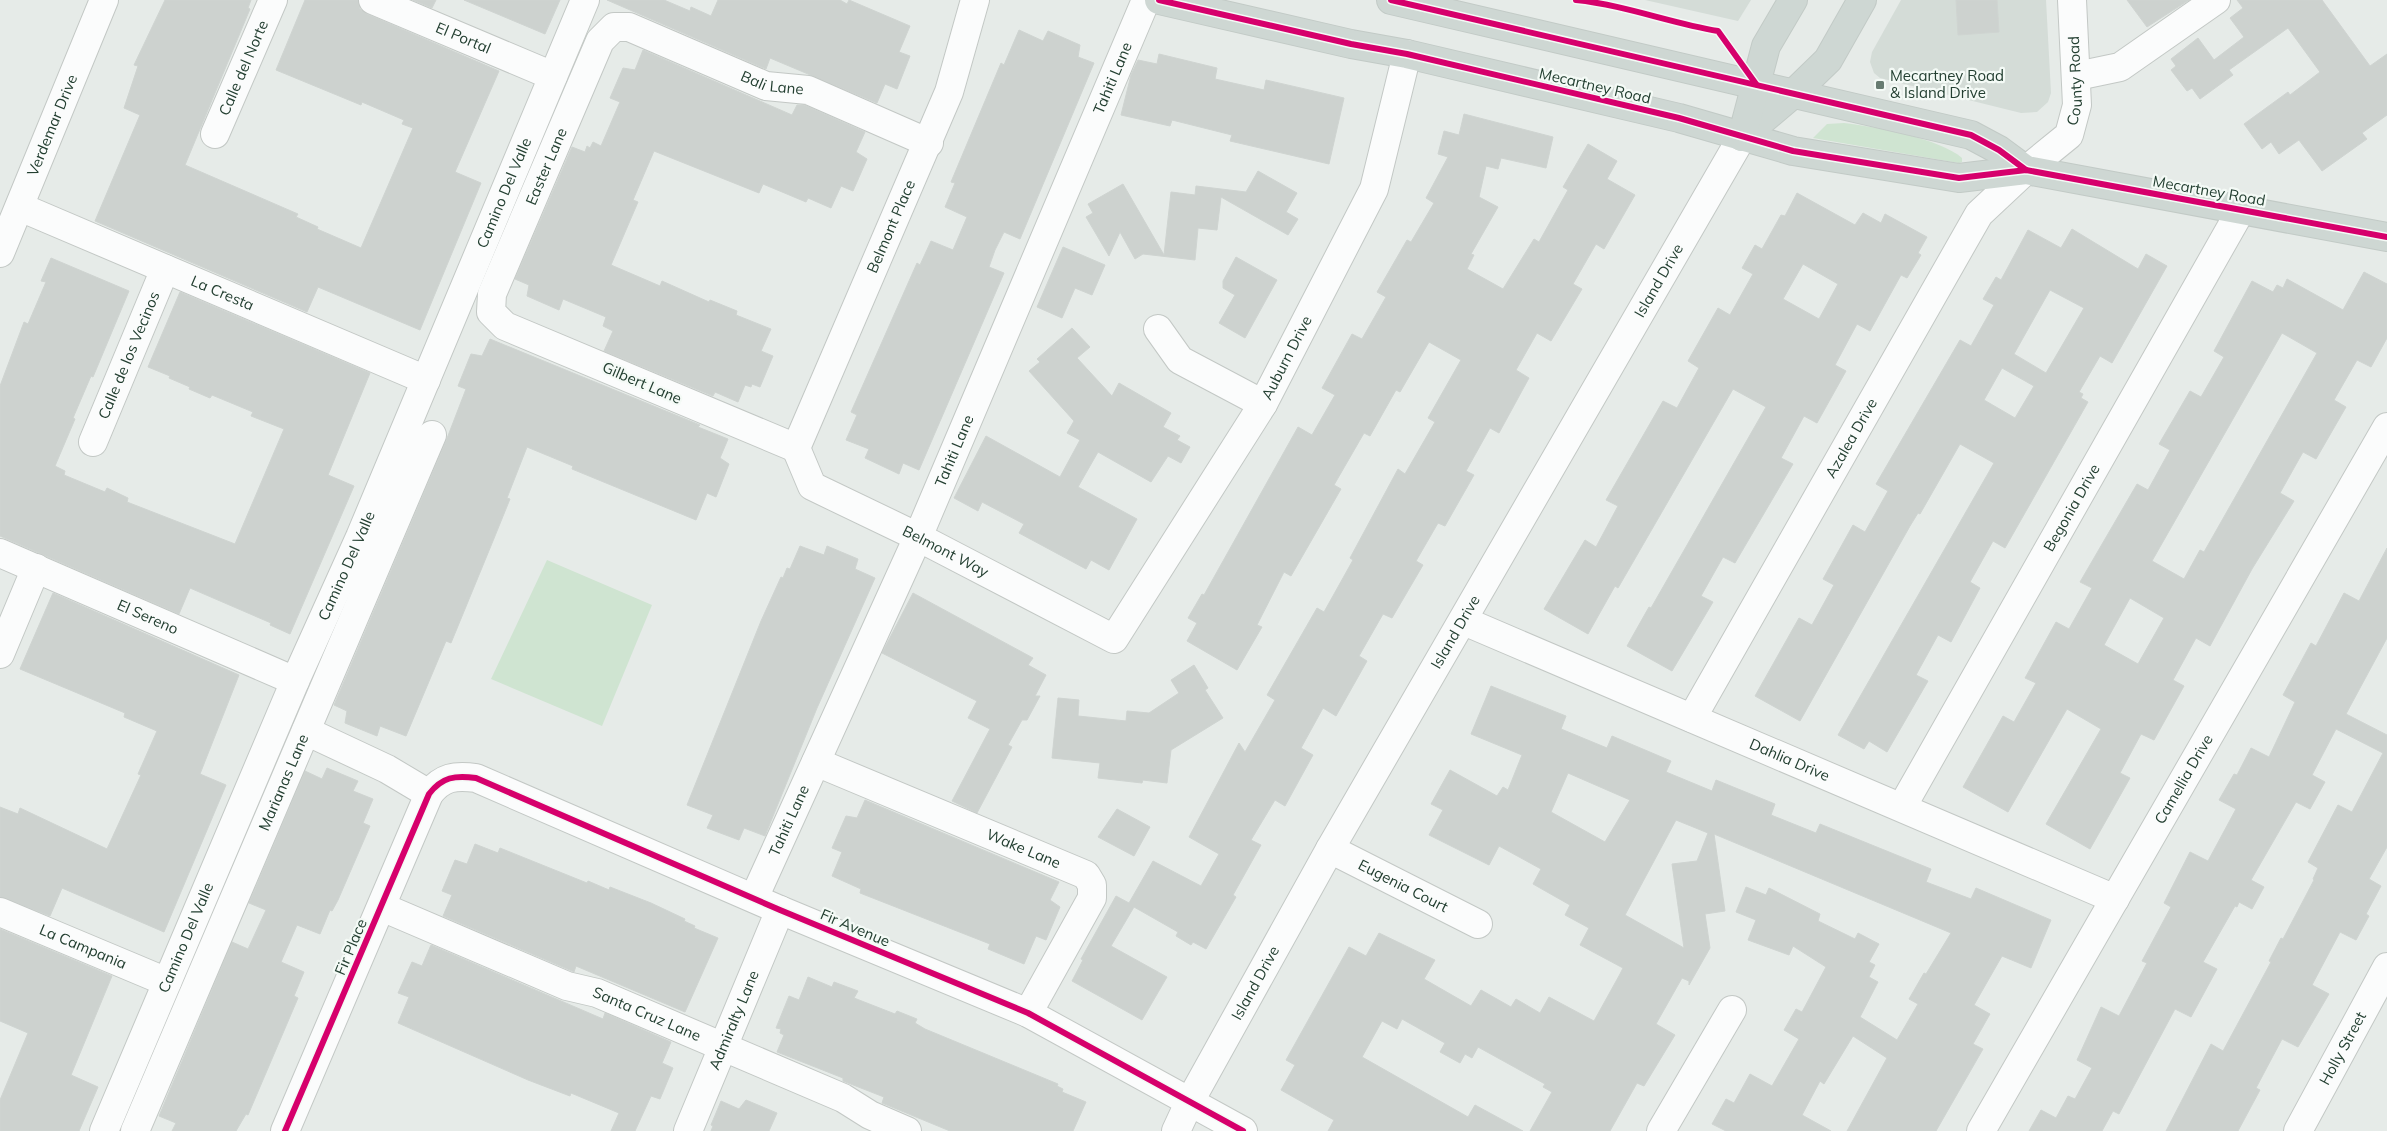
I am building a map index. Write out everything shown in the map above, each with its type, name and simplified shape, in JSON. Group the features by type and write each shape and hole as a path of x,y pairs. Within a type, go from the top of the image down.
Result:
{"main road":[{"name":"Mecartney Road","path":"1160,0 1351,44 1407,54 1679,118 1793,152 1959,178 2026,170 2387,238"},
{"name":"Mecartney Road","path":"1391,0 1971,135 1999,150 2026,170"},
{"name":"Island Drive","path":"1742,137 1766,46 1793,0"},
{"name":"Island Drive","path":"1742,137 1794,93 1828,60 1862,0"}],"street":[{"name":"Verdemar Drive","path":"0,253 104,0"},
{"name":"Calle del Norte","path":"215,134 274,0"},
{"name":"El Portal","path":"373,0 553,76"},
{"name":"Camino Del Valle","path":"104,1131 295,681 360,537 585,0"},
{"name":"Belmont Place","path":"796,448 950,92 975,0"},
{"name":"Tahiti Lane","path":"754,898 918,537 1146,0"},
{"name":"County Road","path":"2026,170 2069,135 2077,105 2072,0"},
{"path":"2077,76 2120,68 2216,0"},
{"name":"Bali Lane","path":"614,27 629,27 766,86 808,90 929,143"},
{"name":"Easter Lane","path":"491,312 492,294 600,41 614,27"},
{"name":"Auburn Drive","path":"1114,638 1263,404 1374,189 1407,54"},
{"name":"Island Drive","path":"1176,1131 1189,1102 1330,849 1464,621 1742,137"},
{"name":"Azalea Drive","path":"1692,718 1978,214 2026,170"},
{"name":"La Cresta","path":"20,207 426,380"},
{"name":"Begonia Drive","path":"1902,807 2241,210"},
{"name":"Calle de los Vecinos","path":"93,442 165,269"},
{"name":"Gilbert Lane","path":"491,312 505,326 796,448"},
{"path":"1158,329 1180,360 1263,404"},
{"name":"Camellia Drive","path":"1981,1131 2387,427"},
{"name":"Marianas Lane","path":"135,1131 432,435"},
{"name":"Belmont Way","path":"796,448 812,486 918,537 1114,638"},
{"name":"El Sereno","path":"0,553 295,681"},
{"path":"0,654 36,568"},
{"name":"Dahlia Drive","path":"1464,621 2115,899"},
{"path":"306,731 387,769 438,786"},
{"name":"Wake Lane","path":"816,762 1086,875 1092,885 1092,898 1028,1013"},
{"name":"Fir Avenue","path":"438,786 460,775 476,778 780,910 1028,1013 1243,1131"},
{"name":"Fir Place","path":"285,1131 382,907 438,786"},
{"name":"Eugenia Court","path":"1330,849 1478,924"},
{"name":"Santa Cruz Lane","path":"382,907 567,986 597,993 843,1098 870,1115 908,1131"},
{"name":"Admiralty Lane","path":"688,1131 780,910"},
{"name":"La Campania","path":"0,912 167,982"},
{"name":"Holly Street","path":"2298,1131 2387,967"},
{"path":"1661,1131 1732,1010"}],"shaded area":[{"path":"1645,0 1751,0 1738,21"},
{"path":"1901,0 2046,0 2051,93 2048,102 2037,112 2021,113 1880,78 1874,73 1870,62 1872,52"}],"green space":[{"path":"1844,123 1872,127 1923,139 1952,151 1962,158 1962,162 1813,138 1827,124"},
{"path":"547,560 652,605 602,726 491,679"}],"building":[{"path":"165,0 251,0 248,8 250,9 185,165 298,214 296,217 318,227 317,229 361,248 413,128 402,124 404,120 362,102 361,105 276,70 305,0 358,0 360,9 367,14 499,71 455,172 481,183 420,330 318,287 307,312 95,221 140,115 124,108 138,66 134,65"},
{"path":"413,0 436,0 432,8"},
{"path":"464,0 560,0 545,34"},
{"path":"607,0 664,0 690,11 691,7 711,16 718,0 840,0 847,4 849,0 910,26 899,52 910,56 897,89 885,84 877,103 770,58 766,69"},
{"path":"1956,0 1997,0 1999,32 1958,35"},
{"path":"2127,0 2189,0 2147,27"},
{"path":"2237,0 2322,0 2370,66 2387,54 2387,115 2362,133 2367,139 2322,171 2299,140 2279,154 2271,142 2262,149 2244,124 2288,92 2290,95 2320,72 2288,28 2229,70 2233,75 2200,99 2192,88 2187,91 2171,70 2176,66 2171,59 2198,38 2214,60 2244,37 2230,18 2243,8"},
{"path":"1019,30 1043,41 1048,31 1080,45 1078,57 1094,63 1020,239 1004,232 995,250 989,267 1004,273 919,470 903,463 899,474 865,458 869,449 846,440 857,415 851,412 917,263 920,265 931,241 953,250 967,217 945,207 955,183 951,182 1001,63 1004,65"},
{"path":"643,50 792,115 797,105 804,105 865,132 856,152 867,159 853,191 841,186 831,208 808,198 806,202 763,184 759,193 654,151 633,200 638,202 611,265 660,286 662,281 709,302 710,300 737,311 736,315 771,329 761,351 773,356 760,387 752,384 751,387 745,385 738,402 715,392 713,396 604,351 613,331 603,326 606,317 563,299 559,310 527,296 529,285 515,279 572,147 585,152 587,146 590,148 593,142 601,146 620,102 610,98 623,68 635,70"},
{"path":"1159,54 1217,68 1215,79 1264,90 1266,80 1344,98 1329,164 1230,141 1232,135 1172,120 1170,126 1121,115 1131,75 1138,60 1157,64"},
{"path":"1464,114 1553,137 1546,168 1501,158 1498,169 1486,166 1479,197 1498,207 1471,254 1474,255 1467,269 1503,289 1534,239 1539,242 1568,190 1563,187 1588,144 1617,161 1607,179 1635,195 1604,249 1596,244 1573,284 1582,289 1551,341 1537,333 1516,370 1529,378 1499,433 1490,428 1466,471 1474,475 1445,526 1438,523 1416,561 1423,565 1392,618 1383,614 1359,656 1367,661 1336,716 1323,708 1301,748 1313,755 1285,806 1275,800 1251,840 1261,845 1233,895 1236,897 1206,949 1193,942 1191,945 1176,936 1178,932 1134,907 1111,946 1167,977 1142,1020 1072,981 1083,960 1081,959 1116,896 1129,903 1153,861 1201,886 1219,854 1189,837 1239,743 1245,752 1275,700 1267,695 1317,608 1324,612 1353,560 1350,558 1398,469 1405,474 1435,422 1428,418 1461,360 1429,342 1400,392 1396,390 1370,436 1364,433 1334,485 1341,489 1291,576 1284,572 1257,625 1262,627 1237,670 1187,641 1197,623 1188,618 1202,594 1204,595 1298,427 1312,435 1335,395 1322,388 1352,334 1362,339 1386,297 1377,292 1407,240 1411,242 1434,203 1426,198 1448,157 1438,154 1444,131 1459,135"},
{"path":"1258,171 1297,193 1286,212 1298,219 1288,235 1221,197 1217,230 1198,228 1195,260 1143,254 1135,259 1120,232 1109,256 1086,217 1093,213 1088,204 1123,184 1164,255 1171,192 1195,195 1196,186 1246,192"},
{"path":"1797,193 1855,225 1863,213 1881,223 1885,214 1927,237 1918,253 1921,255 1907,278 1901,275 1870,331 1857,324 1835,365 1846,371 1817,423 1804,416 1781,458 1793,464 1735,563 1723,557 1701,596 1713,602 1672,671 1627,646 1649,607 1651,608 1766,407 1733,389 1618,588 1615,586 1588,634 1544,609 1585,540 1596,547 1618,506 1606,500 1663,401 1677,408 1699,368 1688,361 1718,308 1730,315 1753,274 1742,268 1755,245 1762,249 1781,215 1785,216","holes":["1803,264 1838,284 1819,319 1783,299"]},
{"path":"2072,229 2138,269 2146,254 2167,266 2112,363 2100,356 2079,392 2083,394 2081,398 2088,402 2005,548 1993,541 1970,582 1980,588 1951,642 1938,635 1916,675 1928,681 1887,752 1869,741 1864,749 1838,735 1994,463 1960,444 1920,514 1918,513 1910,526 1800,721 1755,696 1799,618 1812,625 1834,585 1823,579 1853,525 1865,532 1888,491 1876,484 1960,340 1971,346 1994,305 1983,299 1996,277 2001,280 2028,230 2061,248","holes":["2050,290 2084,308 2046,373 2014,354","2002,368 2034,386 2015,418 1984,400"]},
{"path":"1063,247 1105,265 1092,295 1075,288 1062,318 1037,307"},
{"path":"1236,257 1277,280 1245,338 1219,323 1235,295 1223,288 1223,281"},
{"path":"51,258 129,291 93,377 91,376 73,418 75,419 55,466 65,471 64,475 105,492 107,488 128,498 127,502 235,544 284,429 251,416 253,412 212,395 210,398 189,389 190,387 169,378 170,376 148,367 180,292 370,373 328,475 354,486 290,634 270,625 271,623 190,588 179,614 0,536 0,386 24,322 28,324 46,282 41,281"},
{"path":"2364,272 2387,284 2387,338 2371,367 2357,360 2334,400 2346,407 2316,459 2303,452 2280,493 2294,501 2252,569 2210,646 2196,638 2173,680 2184,686 2154,740 2141,734 2120,773 2130,778 2090,849 2046,824 2101,729 2067,709 2008,812 1963,787 2003,716 2014,722 2036,683 2025,678 2056,622 2069,629 2092,588 2080,582 2137,484 2148,490 2170,450 2159,444 2190,391 2201,397 2224,357 2214,351 2252,281 2273,292 2277,285 2283,288 2287,279 2343,310","holes":["2282,333 2317,353 2204,552 2200,550 2184,579 2152,561","2130,598 2164,618 2138,664 2104,645"]},
{"path":"1072,328 1090,347 1077,358 1112,396 1119,383 1171,413 1163,427 1180,436 1177,440 1190,447 1181,463 1168,456 1151,482 1098,452 1078,487 1137,519 1109,570 1091,560 1086,569 1019,533 1024,524 982,502 978,511 954,498 986,436 1060,477 1080,440 1067,433 1074,421 1029,371 1040,362 1037,359"},
{"path":"490,339 700,425 698,427 728,439 720,458 729,464 716,497 707,493 696,520 572,469 573,466 527,447 507,498 510,499 451,643 446,641 406,736 380,726 377,736 345,723 347,711 334,705 446,441 466,389 458,386 471,354 482,356"},
{"path":"800,546 824,555 827,546 858,559 855,569 875,578 817,708 765,836 744,828 739,840 707,828 713,815 687,805 761,621 781,577 783,578 787,568 790,569"},
{"path":"2387,548 2387,638 2346,714 2387,735 2387,847 2369,879 2381,886 2366,914 2369,916 2356,940 2340,932 2312,985 2329,994 2298,1047 2282,1039 2256,1088 2260,1090 2238,1131 2166,1131 2211,1044 2223,1051 2271,962 2269,961 2281,938 2283,939 2314,880 2318,868 2308,862 2338,805 2352,812 2383,753 2336,729 2312,775 2325,782 2310,809 2296,802 2251,880 2264,887 2252,909 2239,902 2237,907 2235,906 2203,962 2217,969 2191,1017 2175,1009 2119,1114 2113,1111 2102,1131 2029,1131 2041,1110 2056,1118 2068,1096 2075,1099 2092,1068 2077,1060 2101,1007 2119,1016 2147,963 2142,961 2171,907 2164,903 2190,852 2208,861 2236,809 2219,800 2234,774 2237,775 2251,748 2269,757 2295,702 2283,695 2311,643 2316,646 2344,593 2359,601"},
{"path":"53,593 239,675 200,774 226,785 164,932 62,888 50,916 0,897 0,807 18,814 20,808 107,849 141,775 138,774 157,731 124,717 125,713 20,669"},
{"path":"913,593 1033,658 1028,665 1046,675 1035,696 1040,696 1027,720 1022,720 1008,745 1012,747 977,813 952,801 990,729 968,718 977,701 882,653"},
{"path":"1194,665 1208,688 1205,690 1223,718 1171,750 1167,783 1143,780 1142,783 1098,778 1100,763 1052,758 1058,698 1079,700 1078,716 1126,721 1127,711 1149,713 1179,693 1171,680"},
{"path":"1491,686 1566,716 1561,729 1607,748 1612,736 1671,761 1666,772 1712,791 1716,780 1775,804 1771,815 1816,833 1820,824 1931,869 1926,882 1971,899 1976,888 2051,920 2031,968 2002,956 1974,1005 1990,1014 1973,1044 1983,1049 1936,1131 1847,1131 1887,1058 1853,1036 1824,1084 1820,1081 1802,1115 1831,1131 1726,1131 1712,1124 1726,1099 1734,1103 1750,1074 1772,1086 1799,1039 1784,1030 1796,1009 1802,1012 1826,967 1793,946 1789,955 1748,940 1756,920 1736,912 1746,887 1766,895 1769,888 1820,914 1818,921 1855,939 1858,933 1879,944 1869,962 1875,965 1869,977 1878,982 1860,1017 1897,1040 1918,1004 1909,999 1951,933 1714,834 1725,911 1705,914 1710,948 1689,985 1689,981 1682,978 1656,1024 1675,1035 1644,1086 1637,1083 1610,1131 1530,1131 1552,1092 1543,1087 1545,1084 1478,1047 1472,1058 1465,1054 1460,1063 1440,1052 1445,1043 1402,1019 1397,1029 1382,1021 1362,1057 1468,1117 1475,1105 1523,1131 1328,1131 1334,1120 1281,1090 1295,1065 1286,1060 1349,947 1366,956 1379,933 1435,960 1424,979 1471,1006 1481,990 1511,1007 1516,999 1540,1013 1549,997 1594,1021 1623,968 1580,945 1589,928 1565,915 1570,905 1533,884 1541,869 1499,846 1489,865 1429,835 1443,810 1431,804 1450,770 1497,796 1503,787 1508,790 1522,755 1471,734","holes":["1568,773 1630,800 1605,842 1551,812","1676,820 1708,833 1697,861 1672,864 1684,948 1625,915"]},
{"path":"327,768 358,781 353,791 373,799 363,823 370,826 338,900 332,911 330,910 320,934 297,925 281,962 304,972 294,996 298,998 248,1115 246,1114 236,1131 172,1131 176,1123 159,1116 232,942 248,949 266,910 249,903 305,771 322,779"},
{"path":"865,800 1059,882 1050,900 1060,907 1046,940 1036,936 1024,964 988,949 990,944 860,893 861,889 832,876 842,852 832,848 846,816 857,818"},
{"path":"1117,809 1150,827 1134,856 1098,837"},
{"path":"475,844 498,853 500,848 587,883 588,881 609,890 610,887 685,919 684,921 695,926 694,928 718,938 685,1012 576,966 574,972 443,916 452,895 442,891 455,860 467,864"},
{"path":"0,929 112,976 71,1075 98,1087 79,1131 0,1131 0,1100 28,1033 0,1021"},
{"path":"431,945 603,1019 605,1013 671,1042 662,1063 673,1068 660,1099 651,1096 635,1131 611,1131 619,1113 571,1093 570,1096 528,1080 398,1023 409,997 398,993 412,962 422,966"},
{"path":"808,977 832,987 834,982 858,991 854,998 895,1014 897,1011 917,1019 915,1023 925,1029 1058,1084 1057,1086 1063,1089 1062,1092 1086,1102 1073,1131 950,1131 882,1103 884,1097 843,1081 843,1078 777,1052 784,1035 780,1033 781,1029 776,1028 789,996 799,1000"},
{"path":"746,1100 777,1113 769,1131 711,1131 713,1126 711,1125 721,1101 739,1109"}],"cycle path":[{"path":"1159,0 1351,44 1407,54 1679,118 1793,151 1959,178 2026,170 2387,237"},
{"path":"1391,0 1971,135 1999,150 2026,170"},
{"path":"1576,0 1594,2 1718,31 1756,84"},
{"path":"285,1131 429,794 439,784 455,777 476,778 780,910 1028,1013 1243,1131"}],"place":[{"name":"Mecartney Road & Island Drive","path":"1880,85"}]}
